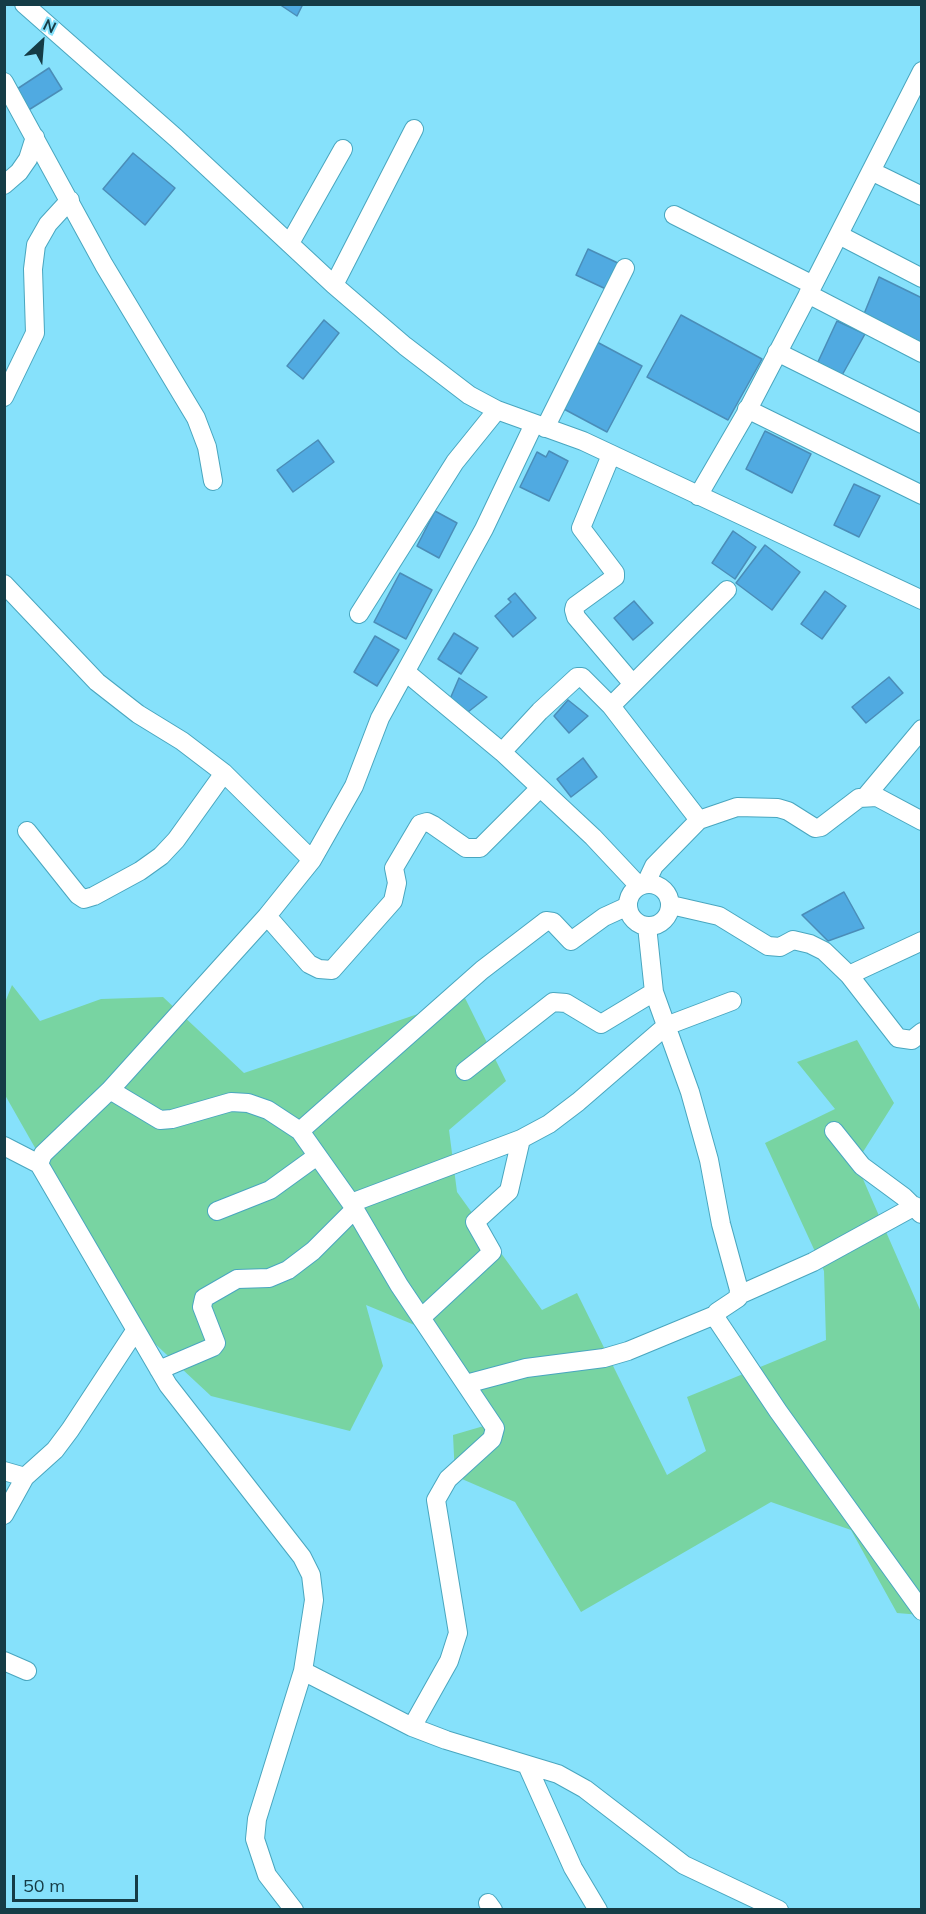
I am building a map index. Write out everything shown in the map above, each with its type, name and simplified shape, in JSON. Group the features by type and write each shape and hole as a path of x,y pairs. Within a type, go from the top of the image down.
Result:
{"street":[{"path":"24,4 334,285 421,359 469,395 497,410 611,455 921,600"},
{"path":"698,496 811,290 921,73"},
{"path":"4,82 115,285 195,418 207,447 213,481"},
{"path":"334,285 414,129"},
{"path":"4,185 28,159 35,137"},
{"path":"290,243 343,148"},
{"path":"871,171 921,196"},
{"path":"4,397 35,333 33,269 36,245 48,224 70,200"},
{"path":"674,215 921,353"},
{"path":"839,236 921,278"},
{"path":"39,1164 43,1154 110,1090 267,916 312,860 354,786 380,718 407,673 625,268"},
{"path":"777,352 921,424"},
{"path":"747,409 921,495"},
{"path":"359,614 455,462 497,410"},
{"path":"611,455 581,528 615,573 615,577 575,606 574,610 576,617 632,683"},
{"path":"4,584 97,682 138,714 182,741 224,773 312,860"},
{"path":"611,706 728,590"},
{"path":"407,673 502,752 642,884 656,885 665,892 671,905"},
{"path":"502,752 540,711 577,677 587,680 611,706 699,820"},
{"path":"866,796 921,729"},
{"path":"27,831 78,895 84,898 94,896 140,872 161,856 176,840 224,773"},
{"path":"267,916 309,964 319,969 332,970 393,902 397,883 393,868 420,824 427,822 433,825 466,848 480,848 540,788"},
{"path":"671,905 662,922 647,926 633,918 628,906 633,892 642,884 654,866 699,820 737,807 757,806 788,811 815,828 821,827 859,798 866,796 886,801 921,821"},
{"path":"671,905 719,916 768,946 780,947 793,940 810,944 824,951 849,975 897,1038 912,1040 921,1032"},
{"path":"300,1131 482,970 546,921 553,922 571,940 604,917 628,906"},
{"path":"647,926 654,992 690,1092 709,1160 739,1295"},
{"path":"849,975 921,941"},
{"path":"465,1071 553,1002 566,1003 601,1024 654,992"},
{"path":"159,1370 213,1347 216,1340 202,1307 204,1298 237,1279 280,1275 313,1251 352,1206 521,1139 549,1124 666,1026 732,1001"},
{"path":"110,1090 160,1120 196,1113 220,1104 248,1103 268,1110 300,1131 352,1206 421,1318 493,1423 495,1432 492,1438 448,1479 436,1500 458,1633 449,1661 411,1727"},
{"path":"466,1384 526,1368 604,1358 628,1351 716,1315 739,1295 813,1262 918,1210 862,1166 834,1131"},
{"path":"421,1318 492,1252 475,1222 509,1191 521,1139"},
{"path":"4,1146 39,1164 159,1370 302,1557 311,1575 314,1600 303,1671 257,1819 255,1839 267,1875 294,1910"},
{"path":"217,1211 270,1190 317,1156"},
{"path":"716,1315 778,1411 921,1611"},
{"path":"4,1515 25,1477 54,1450 70,1430 135,1331"},
{"path":"4,1471 25,1477"},
{"path":"4,1661 27,1671"},
{"path":"303,1671 411,1727 558,1774 585,1789 684,1865 779,1910"},
{"path":"527,1765 573,1868 598,1910"}],"green space":[{"path":"12,985 40,1021 101,999 163,997 244,1073 465,998 506,1081 449,1130 457,1192 542,1310 577,1293 667,1475 706,1451 687,1397 826,1340 824,1271 765,1143 835,1109 797,1062 857,1040 894,1103 856,1163 921,1312 921,1615 897,1613 851,1530 771,1502 581,1612 515,1502 455,1476 453,1435 494,1423 417,1326 366,1305 383,1366 350,1431 211,1396 137,1327 5,1095 4,1005"}],"building":[{"path":"279,4 303,4 297,16"},
{"path":"49,68 62,89 27,111 14,91"},
{"path":"133,153 175,188 145,225 103,189"},
{"path":"588,249 620,264 608,290 576,275"},
{"path":"879,277 922,298 922,344 864,314"},
{"path":"681,315 762,359 728,420 647,377"},
{"path":"324,320 339,333 303,379 287,366"},
{"path":"837,321 865,334 841,377 817,364"},
{"path":"597,342 642,366 607,432 562,408"},
{"path":"765,431 811,454 792,493 746,469"},
{"path":"318,440 334,462 293,492 277,470"},
{"path":"549,451 568,461 549,501 520,487 537,452 546,457"},
{"path":"854,484 880,496 859,537 834,525"},
{"path":"435,511 457,523 439,558 417,546"},
{"path":"733,531 756,547 735,579 712,563"},
{"path":"765,545 800,572 772,610 736,583"},
{"path":"400,573 432,590 406,639 374,622"},
{"path":"825,591 846,606 822,639 801,624"},
{"path":"515,593 536,618 513,637 495,616 511,602 508,599"},
{"path":"634,601 653,623 633,640 614,618"},
{"path":"454,633 478,648 461,674 438,659"},
{"path":"375,636 399,650 377,686 354,672"},
{"path":"889,677 903,693 866,723 852,707"},
{"path":"459,678 487,697 468,712 450,699"},
{"path":"568,700 588,716 569,733 554,716"},
{"path":"583,758 597,777 571,797 557,779"},
{"path":"844,892 864,928 828,941 802,915"}]}
